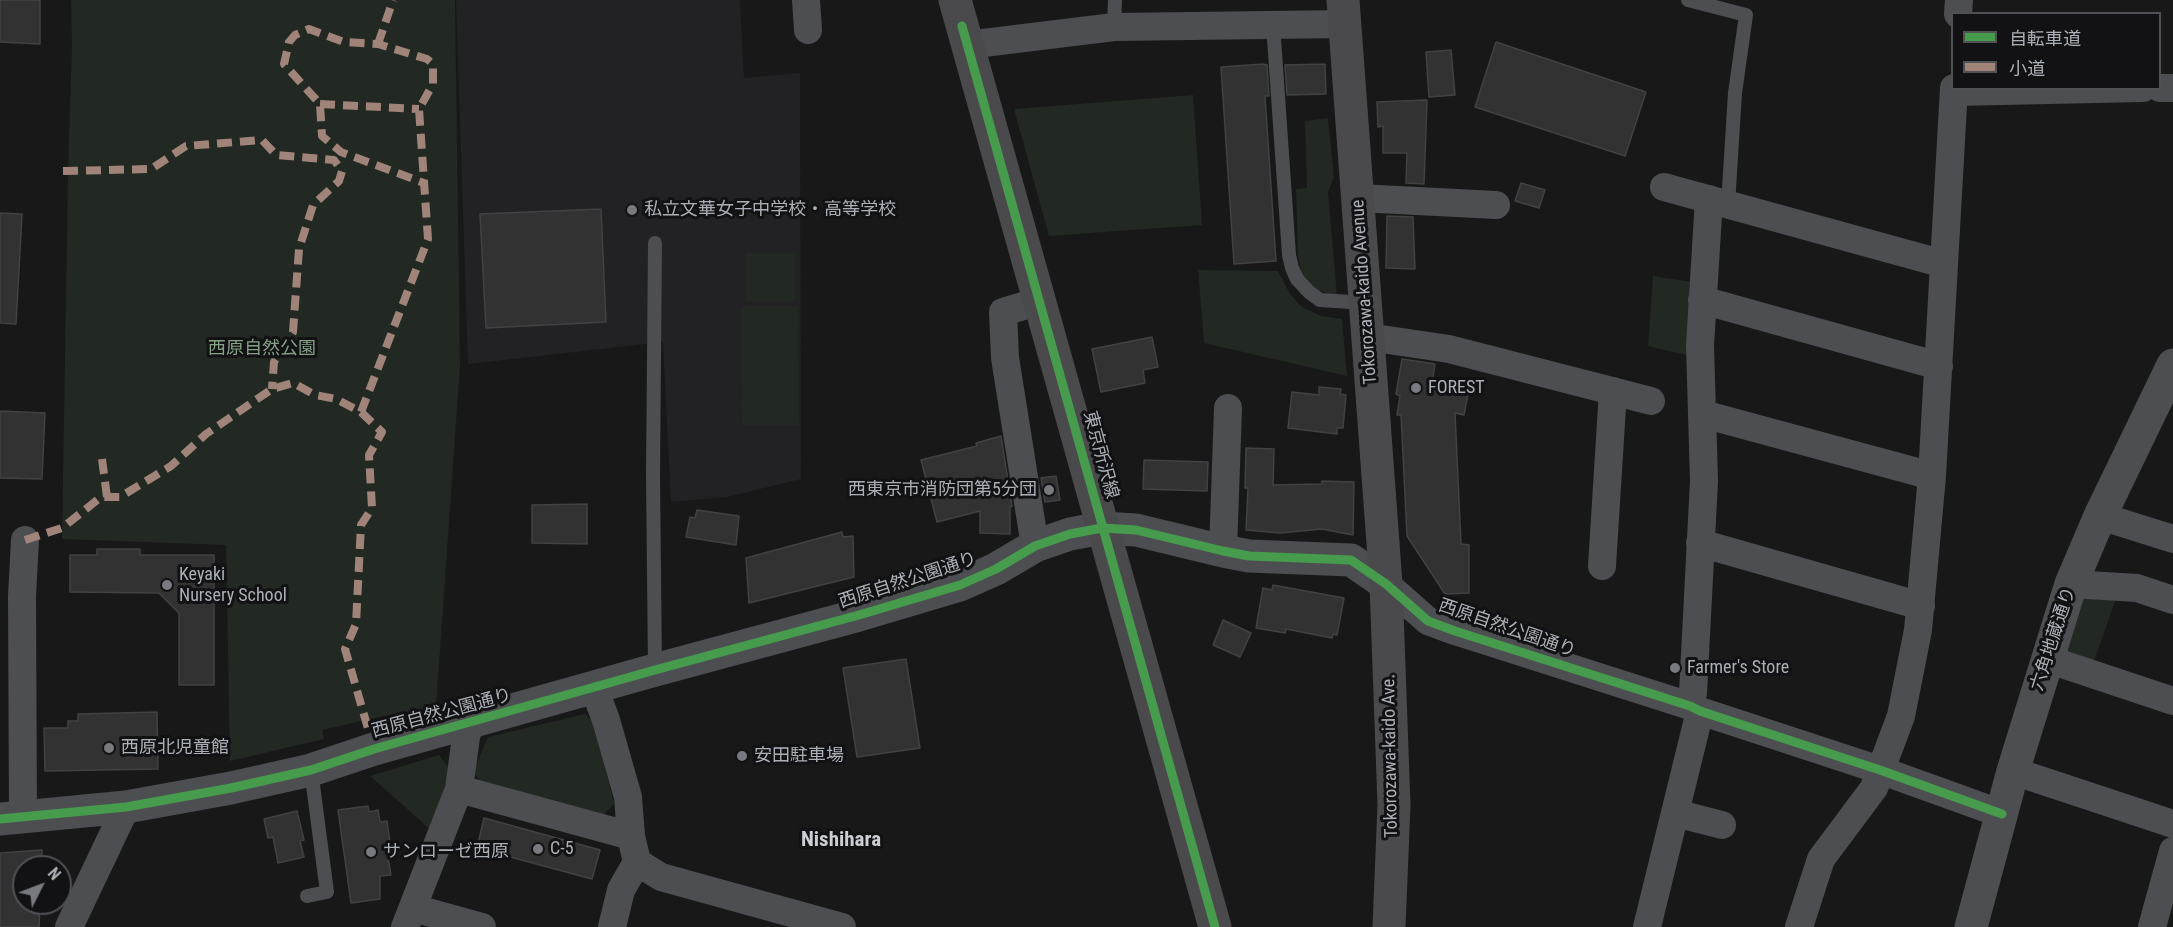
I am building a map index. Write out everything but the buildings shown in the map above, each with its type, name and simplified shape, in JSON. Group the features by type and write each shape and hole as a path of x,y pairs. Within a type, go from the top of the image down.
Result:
{"main road":[{"name":"東京所沢線","path":"955,0 1215,927"},
{"name":"Tokorozawa-kaido Avenue","path":"1344,12 1386,584"},
{"name":"Tokorozawa-kaido Ave.","path":"1386,584 1394,805 1389,927"}],"street":[{"path":"806,0 808,30"},
{"path":"967,45 1114,14 1273,24 1344,12"},
{"path":"1799,927 1821,859 1874,788 1901,716 1921,606 1932,476 1954,90"},
{"path":"1664,187 1944,264"},
{"path":"1358,198 1496,205"},
{"path":"1647,927 1675,813 1695,708 1704,481 1700,345 1702,300 1718,202"},
{"path":"1702,300 1939,366"},
{"path":"1035,546 1005,358 1003,312 1040,301"},
{"path":"1368,337 1449,349 1651,401"},
{"name":"六角地蔵通り","path":"1971,927 2013,771 2071,584 2100,516 2173,365"},
{"path":"1602,566 1596,485 1612,391"},
{"path":"1223,551 1228,408"},
{"path":"1703,414 1932,476"},
{"path":"2100,516 2173,539"},
{"name":"西原自然公園通り","path":"12,818 126,807 231,788 311,770 374,749 960,585 996,570 1035,546 1070,534 1102,528 1136,530 1249,556 1351,560 1386,584 1428,621 1880,770 2002,814"},
{"path":"12,818 11,595 25,540"},
{"path":"1700,543 1921,606"},
{"path":"2071,584 2137,588 2173,600"},
{"path":"2047,659 2173,701"},
{"path":"594,688 606,720 628,797 634,849 612,927"},
{"path":"470,723 459,789 409,918 482,927"},
{"path":"2013,771 2173,824"},
{"path":"459,789 634,849 661,877 842,927"},
{"path":"69,927 126,807"},
{"path":"1675,813 1722,825"},
{"path":"2152,927 2173,851"}],"lane":[{"path":"1688,0 1746,15 1718,202"},
{"path":"1273,24 1289,255 1292,268 1297,279 1308,292 1320,300 1365,303"},
{"path":"655,243 653,475 655,670"},
{"path":"307,896 327,892 311,770"}],"shaded area":[{"name":"私立文華女子中学校・高等学校","path":"456,0 740,0 744,78 800,73 801,479 727,497 671,502 663,342 468,364"}],"green space":[{"name":"西原自然公園","path":"71,0 455,0 460,366 436,707 393,724 389,715 322,730 324,739 230,761 226,545 62,539"},
{"path":"1193,95 1202,225 1049,236 1014,109"},
{"path":"1328,118 1334,177 1328,192 1337,296 1311,288 1302,276 1298,255 1296,189 1307,188 1305,121"},
{"path":"746,253 795,253 795,302 746,301"},
{"path":"1198,270 1278,271 1290,294 1302,307 1321,316 1342,319 1347,376 1204,343"},
{"path":"1653,276 1699,283 1695,357 1648,346"},
{"path":"741,306 798,306 799,425 742,425"},
{"path":"2082,579 2119,590 2093,664 2061,655"},
{"path":"585,714 595,724 614,804 599,819 486,788 473,772 488,737"},
{"path":"439,755 451,771 432,831 370,776"}],"marked path":[{"path":"378,44 393,0"},
{"path":"361,412 428,239 419,109 433,84 433,64 427,59 378,44 344,42 309,29 295,35 289,42 284,64 320,104 322,136 341,152 424,183"},
{"path":"320,104 419,109"},
{"path":"63,171 151,169 186,146 262,140 276,155 334,160 342,171 339,181 313,205 299,249 293,332 274,362 272,389"},
{"path":"25,540 62,528 101,497 120,497 171,466 206,434 272,389 293,383 315,395 336,399 361,412 382,432 369,455 372,508 361,525 356,624 345,649 369,732"},
{"path":"102,459 107,497"}],"cycle path":[{"path":"962,26 1215,927"},
{"path":"0,819 126,807 231,788 311,770 374,749 960,585 996,569 1035,546 1070,534 1102,528 1136,530 1249,556 1351,560 1386,584 1428,621 1690,706 2002,814"}],"place":[{"name":"私立文華女子中学校・高等学校","path":"632,210"},
{"name":"FOREST","path":"1416,388"},
{"name":"西東京市消防団第5分団","path":"1049,490"},
{"name":"Keyaki Nursery School","path":"167,585"},
{"name":"Farmer's Store","path":"1675,668"},
{"name":"西原北児童館","path":"109,748"},
{"name":"安田駐車場","path":"742,756"},
{"name":"C-5","path":"538,849"},
{"name":"サンローゼ西原","path":"371,852"}],"district":[{"name":"Nishihara","path":"841,841"}]}
